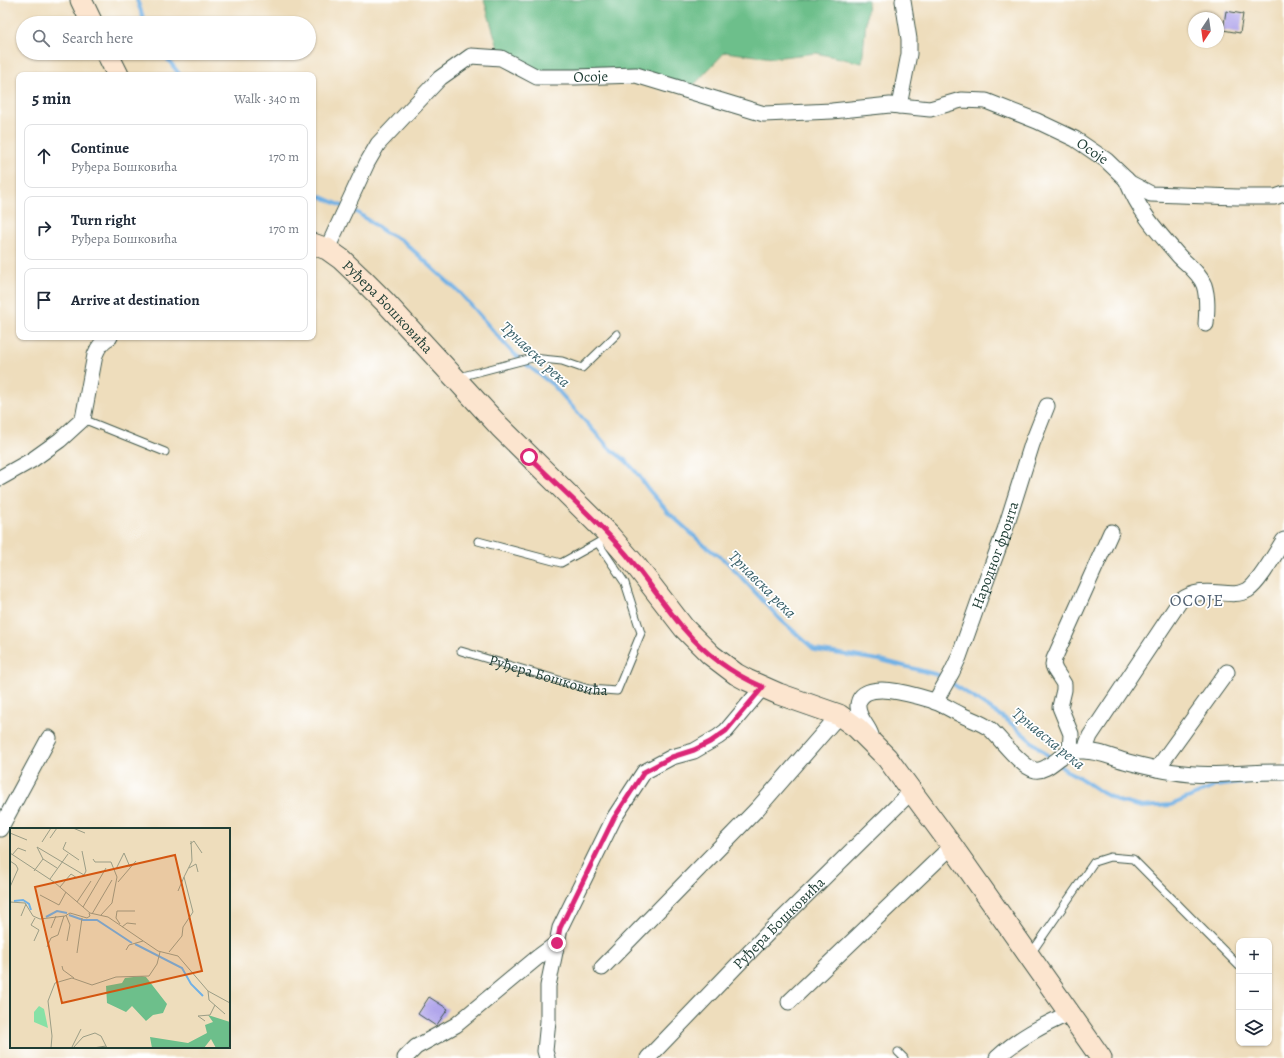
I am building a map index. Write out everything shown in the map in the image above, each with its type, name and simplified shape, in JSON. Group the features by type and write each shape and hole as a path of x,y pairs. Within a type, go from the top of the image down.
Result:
{"main road":[{"path":"81,0 89,16"},
{"path":"110,60 116,72"},
{"name":"Руђера Бошковића","path":"320,247 345,263 362,278 529,457 604,540 626,554 668,609 710,655 736,674 763,687 839,715 858,728 887,758 952,846 1101,1058"}],"street":[{"path":"899,106 909,54 909,39 904,1"},
{"name":"Осоје","path":"320,247 341,219 378,144 440,78 471,56 501,58 537,77 636,75 764,114 832,111 890,105 930,109 961,100 986,101 1038,121 1075,139 1106,160 1130,183 1151,194 1237,197 1275,197 1284,194"},
{"path":"1126,179 1134,198 1152,226 1180,257 1197,273 1203,283 1207,296 1206,324"},
{"path":"0,478 32,460 60,440 83,419 95,355 99,346 104,340"},
{"name":"Народног фронта","path":"935,702 952,672 1005,530 1032,444 1047,406"},
{"path":"1067,754 1071,734 1060,707 1064,684 1055,670 1053,665 1054,659 1112,532"},
{"path":"1088,751 1087,744 1090,736 1180,600 1192,593 1199,592 1233,593 1246,591 1256,582 1284,540"},
{"path":"1157,769 1227,672"},
{"path":"544,1056 548,1021 548,986 560,928 614,818 644,772 672,757 694,750 710,742 726,731 763,687"},
{"name":"Руђера Бошковића","path":"871,742 870,730 860,715 858,705 863,695 869,692 894,690 935,702"},
{"path":"935,702 981,723 990,729 1014,755 1035,770 1041,770 1067,754 1088,751 1157,769 1175,772 1205,775 1284,772"},
{"path":"602,968 758,808 839,715"},
{"path":"0,829 49,738"},
{"name":"Руђера Бошковића","path":"648,1058 780,922 912,791"},
{"path":"789,1002 952,846"},
{"path":"405,1058 415,1053 456,1025 557,943"},
{"path":"997,1058 1012,1045 1036,1030 1070,1013"}],"lane":[{"path":"455,378 531,358 562,361 582,368 617,334"},
{"path":"83,419 165,452"},
{"path":"478,541 562,563 604,540"},
{"name":"Руђера Бошковића","path":"461,651 589,689 617,691 641,633 625,583 604,540"},
{"path":"1029,957 1094,862 1110,857 1133,859 1236,963"},
{"path":"898,1052 904,1058"}],"green space":[{"path":"484,0 868,0 862,63 816,53 773,58 725,52 689,90 636,75 537,77 501,58"}],"building":[{"path":"1226,11 1243,14 1240,33 1224,30"},
{"path":"429,997 448,1009 436,1026 418,1014"}],"waterway":[{"name":"Трнавска река","path":"137,0 143,16"},
{"name":"Трнавска река","path":"168,60 178,72"},
{"name":"Трнавска река","path":"316,194 358,213 385,232 403,241 460,293 510,350 553,385 609,448 626,461 669,513 705,546 727,562 781,620 815,650 885,661 938,675 944,679"},
{"name":"Трнавска река","path":"950,682 1007,720 1053,760"},
{"name":"Трнавска река","path":"1058,764 1065,770 1118,801 1142,807 1171,805 1216,786 1266,780 1284,781"}],"district":[{"name":"ОСОЈЕ","path":"1197,600"}],"route":[{"path":"529,457 610,536 626,554 668,609 710,655 736,674 763,687 726,731 710,742 694,750 672,757 644,772 614,818 560,928 557,943"}]}
